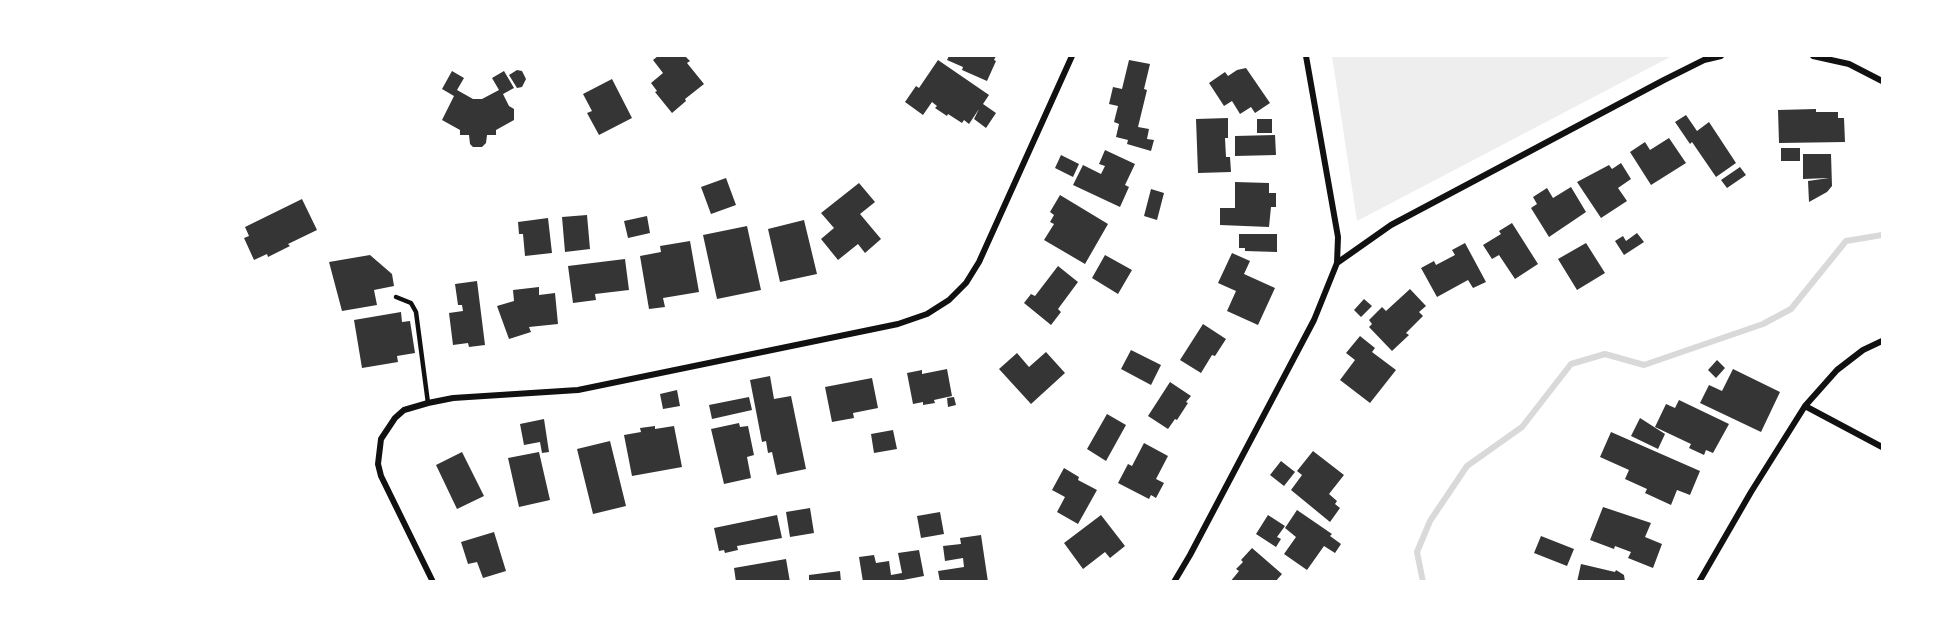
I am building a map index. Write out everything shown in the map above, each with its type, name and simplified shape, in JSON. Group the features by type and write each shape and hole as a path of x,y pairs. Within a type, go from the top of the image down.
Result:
{"street":[{"path":"434,582 381,476 378,451 381,439 394,418 404,410 453,398 578,390 898,324 927,314 949,300 966,283 979,262 1072,56"},
{"path":"1174,582 1314,320 1337,263 1338,237 1306,56"},
{"path":"1337,263 1402,220 1664,80 1704,60 1721,56"},
{"path":"1813,56 1849,64 1882,81"},
{"path":"1699,582 1751,492 1805,406 1837,370 1863,350 1882,341"},
{"path":"1805,406 1882,447"}],"lane":[{"path":"396,297 411,303 416,312 428,403"}],"shaded area":[{"path":"1332,56 1672,56 1357,221"}],"building":[{"path":"658,56 685,56 690,61 687,63 704,84 672,113 655,92 657,91 651,83 663,73 653,60"},
{"path":"949,56 996,56 994,60 996,61 987,81 962,70 963,67 947,60"},
{"path":"938,60 989,95 983,104 996,113 986,128 974,119 979,109 969,124 964,120 962,123 948,114 947,116 935,108 937,106 932,102 923,115 905,102 916,86 919,88"},
{"path":"1129,60 1150,64 1144,89 1147,90 1138,127 1149,129 1147,139 1154,140 1151,151 1127,144 1128,140 1116,137 1119,124 1114,122 1118,106 1109,104 1113,87 1122,89"},
{"path":"1246,68 1270,103 1255,113 1251,107 1240,114 1232,101 1224,106 1209,83 1225,72 1228,76 1237,70"},
{"path":"517,70 522,71 526,79 522,87 517,88 509,75"},
{"path":"452,71 464,78 457,90 473,99 482,99 499,90 492,78 504,71 514,88 503,94 509,106 514,109 514,120 496,130 496,135 487,135 486,143 482,147 473,147 470,144 469,135 460,135 460,130 442,120 454,96 442,89"},
{"path":"612,79 632,118 599,135 587,113 592,111 583,94"},
{"path":"1816,109 1816,112 1838,112 1838,118 1844,118 1845,142 1779,143 1778,110"},
{"path":"1686,115 1697,131 1709,122 1736,163 1716,177 1675,122"},
{"path":"1228,118 1228,138 1225,138 1226,157 1230,157 1231,172 1198,173 1196,119"},
{"path":"1257,119 1272,119 1272,133 1257,133"},
{"path":"1275,135 1276,155 1235,156 1235,136"},
{"path":"1669,138 1686,163 1651,185 1630,152 1645,142 1650,150"},
{"path":"1781,148 1800,148 1800,161 1781,161"},
{"path":"1105,150 1135,164 1125,185 1129,187 1120,207 1073,185 1083,165 1101,174 1105,166 1099,164"},
{"path":"1803,154 1831,154 1832,186 1827,192 1809,202 1808,181 1829,178 1803,179"},
{"path":"1061,155 1079,164 1073,177 1055,168"},
{"path":"1621,163 1631,179 1618,188 1627,201 1601,218 1577,182 1609,165 1612,169"},
{"path":"1740,167 1746,175 1727,188 1721,180"},
{"path":"726,178 736,205 711,214 701,187"},
{"path":"1235,182 1269,183 1269,193 1276,193 1276,207 1271,207 1269,227 1220,225 1220,208 1235,208"},
{"path":"859,183 875,202 860,214 881,239 865,253 858,244 838,260 821,239 834,228 821,213"},
{"path":"1571,187 1586,212 1549,237 1531,208 1537,204 1533,197 1547,188 1553,198"},
{"path":"1151,189 1164,193 1157,220 1144,216"},
{"path":"1060,195 1108,224 1085,264 1044,240 1054,224 1050,222 1054,215 1050,212"},
{"path":"302,199 317,230 268,257 267,254 254,260 244,238 249,236 245,227"},
{"path":"587,215 590,249 565,252 562,217"},
{"path":"647,216 650,233 628,238 624,221"},
{"path":"548,218 552,253 525,256 523,234 519,234 518,222"},
{"path":"804,220 817,274 780,282 768,229"},
{"path":"1512,223 1538,264 1515,279 1499,255 1492,259 1483,245 1501,234 1499,231"},
{"path":"747,226 761,290 717,299 703,235"},
{"path":"1637,233 1644,242 1624,255 1615,241 1623,236 1626,241"},
{"path":"1239,234 1277,234 1277,252 1245,251 1245,248 1239,248"},
{"path":"690,241 699,292 663,298 665,307 649,309 640,256 661,252 660,246"},
{"path":"1465,243 1486,282 1473,288 1468,280 1437,297 1421,268 1434,261 1436,265 1455,255 1452,250"},
{"path":"1586,243 1605,273 1577,290 1558,259"},
{"path":"1232,253 1250,261 1244,274 1275,288 1258,325 1227,311 1236,291 1218,283"},
{"path":"370,255 392,274 394,286 374,290 377,305 342,311 329,262"},
{"path":"1105,255 1132,270 1118,294 1092,278"},
{"path":"625,259 629,290 595,294 596,300 573,303 568,266"},
{"path":"1058,266 1078,282 1058,309 1061,312 1051,325 1024,303 1031,294 1035,296"},
{"path":"477,281 485,345 469,347 468,343 453,345 449,313 463,311 462,305 458,305 455,284"},
{"path":"539,287 539,295 555,293 558,324 529,327 531,332 509,339 497,306 514,301 513,290"},
{"path":"1410,289 1426,306 1419,312 1423,316 1406,333 1409,335 1392,351 1369,327 1372,324 1369,320 1382,307 1386,311"},
{"path":"1364,299 1372,306 1361,317 1354,310"},
{"path":"401,312 402,322 410,321 415,353 397,356 398,362 362,368 354,320"},
{"path":"1203,324 1226,339 1215,356 1212,355 1201,373 1180,360"},
{"path":"1360,336 1375,348 1372,352 1396,370 1370,403 1340,380 1355,360 1346,353"},
{"path":"1131,350 1161,365 1151,385 1121,369"},
{"path":"1046,352 1065,373 1031,404 999,369 1017,353 1029,367"},
{"path":"1717,360 1725,368 1716,378 1708,370"},
{"path":"947,369 952,396 934,400 935,403 913,404 907,373 922,370 922,374"},
{"path":"1733,369 1780,392 1761,432 1700,403 1709,385 1722,391"},
{"path":"770,376 774,399 791,396 806,469 777,475 772,452 768,453 766,441 762,442 750,380"},
{"path":"872,378 878,408 853,413 854,418 832,422 825,387"},
{"path":"1170,382 1191,396 1177,420 1175,419 1168,429 1148,416"},
{"path":"677,390 680,406 663,409 660,394"},
{"path":"749,397 752,410 712,419 709,405"},
{"path":"954,397 956,405 948,407 947,398"},
{"path":"1679,400 1729,424 1713,453 1706,450 1704,455 1689,448 1691,444 1655,427 1666,404 1675,408"},
{"path":"1107,414 1126,425 1106,461 1087,449"},
{"path":"1640,418 1665,434 1658,449 1631,436"},
{"path":"544,419 549,452 542,453 540,442 524,445 520,424"},
{"path":"739,423 740,427 748,426 754,455 747,457 751,478 724,484 711,429"},
{"path":"655,426 655,429 674,426 682,467 632,476 624,435 641,432 640,428"},
{"path":"893,430 897,449 874,453 871,434"},
{"path":"1611,432 1700,471 1690,495 1677,490 1671,505 1645,493 1647,489 1625,479 1629,470 1600,457"},
{"path":"610,441 626,506 593,514 577,449"},
{"path":"1144,443 1168,456 1156,479 1164,483 1156,498 1151,495 1149,499 1118,483 1128,464 1132,466"},
{"path":"1313,451 1344,475 1329,494 1337,501 1335,504 1340,508 1330,522 1291,490 1302,475 1297,471"},
{"path":"462,452 484,496 457,509 436,465"},
{"path":"539,452 550,500 519,507 508,458"},
{"path":"1281,461 1295,472 1284,486 1270,475"},
{"path":"1064,468 1079,477 1078,480 1097,490 1078,524 1057,512 1065,497 1052,490"},
{"path":"1603,507 1651,523 1645,537 1662,544 1653,568 1628,558 1631,552 1615,546 1614,549 1590,540"},
{"path":"810,508 814,533 790,537 786,512"},
{"path":"1297,510 1332,534 1330,536 1341,544 1335,553 1324,546 1307,570 1284,554 1296,537 1285,528"},
{"path":"940,512 944,534 921,538 917,516"},
{"path":"777,515 782,538 737,546 738,550 725,553 724,550 719,551 714,528"},
{"path":"1101,515 1125,546 1110,558 1105,552 1083,569 1064,543"},
{"path":"1268,515 1285,526 1277,537 1281,539 1276,547 1256,534"},
{"path":"494,532 506,571 483,578 477,562 468,564 461,542"},
{"path":"981,535 988,582 940,582 938,571 964,567 963,558 945,561 943,546 961,544 960,538"},
{"path":"1541,536 1574,549 1567,566 1534,553"},
{"path":"1252,548 1282,574 1275,582 1230,582 1239,571 1236,569 1243,562 1241,560"},
{"path":"919,550 924,576 903,580 903,582 863,582 859,557 874,555 876,563 889,561 891,575 902,573 898,553"},
{"path":"786,559 790,582 736,582 734,568"},
{"path":"1581,564 1615,572 1616,570 1624,575 1625,582 1577,582"},
{"path":"840,571 841,582 809,582 809,575"}],"waterway":[{"path":"1423,582 1417,552 1430,521 1467,466 1522,427 1571,364 1605,354 1644,365 1763,324 1791,309 1846,241 1882,235"}]}
